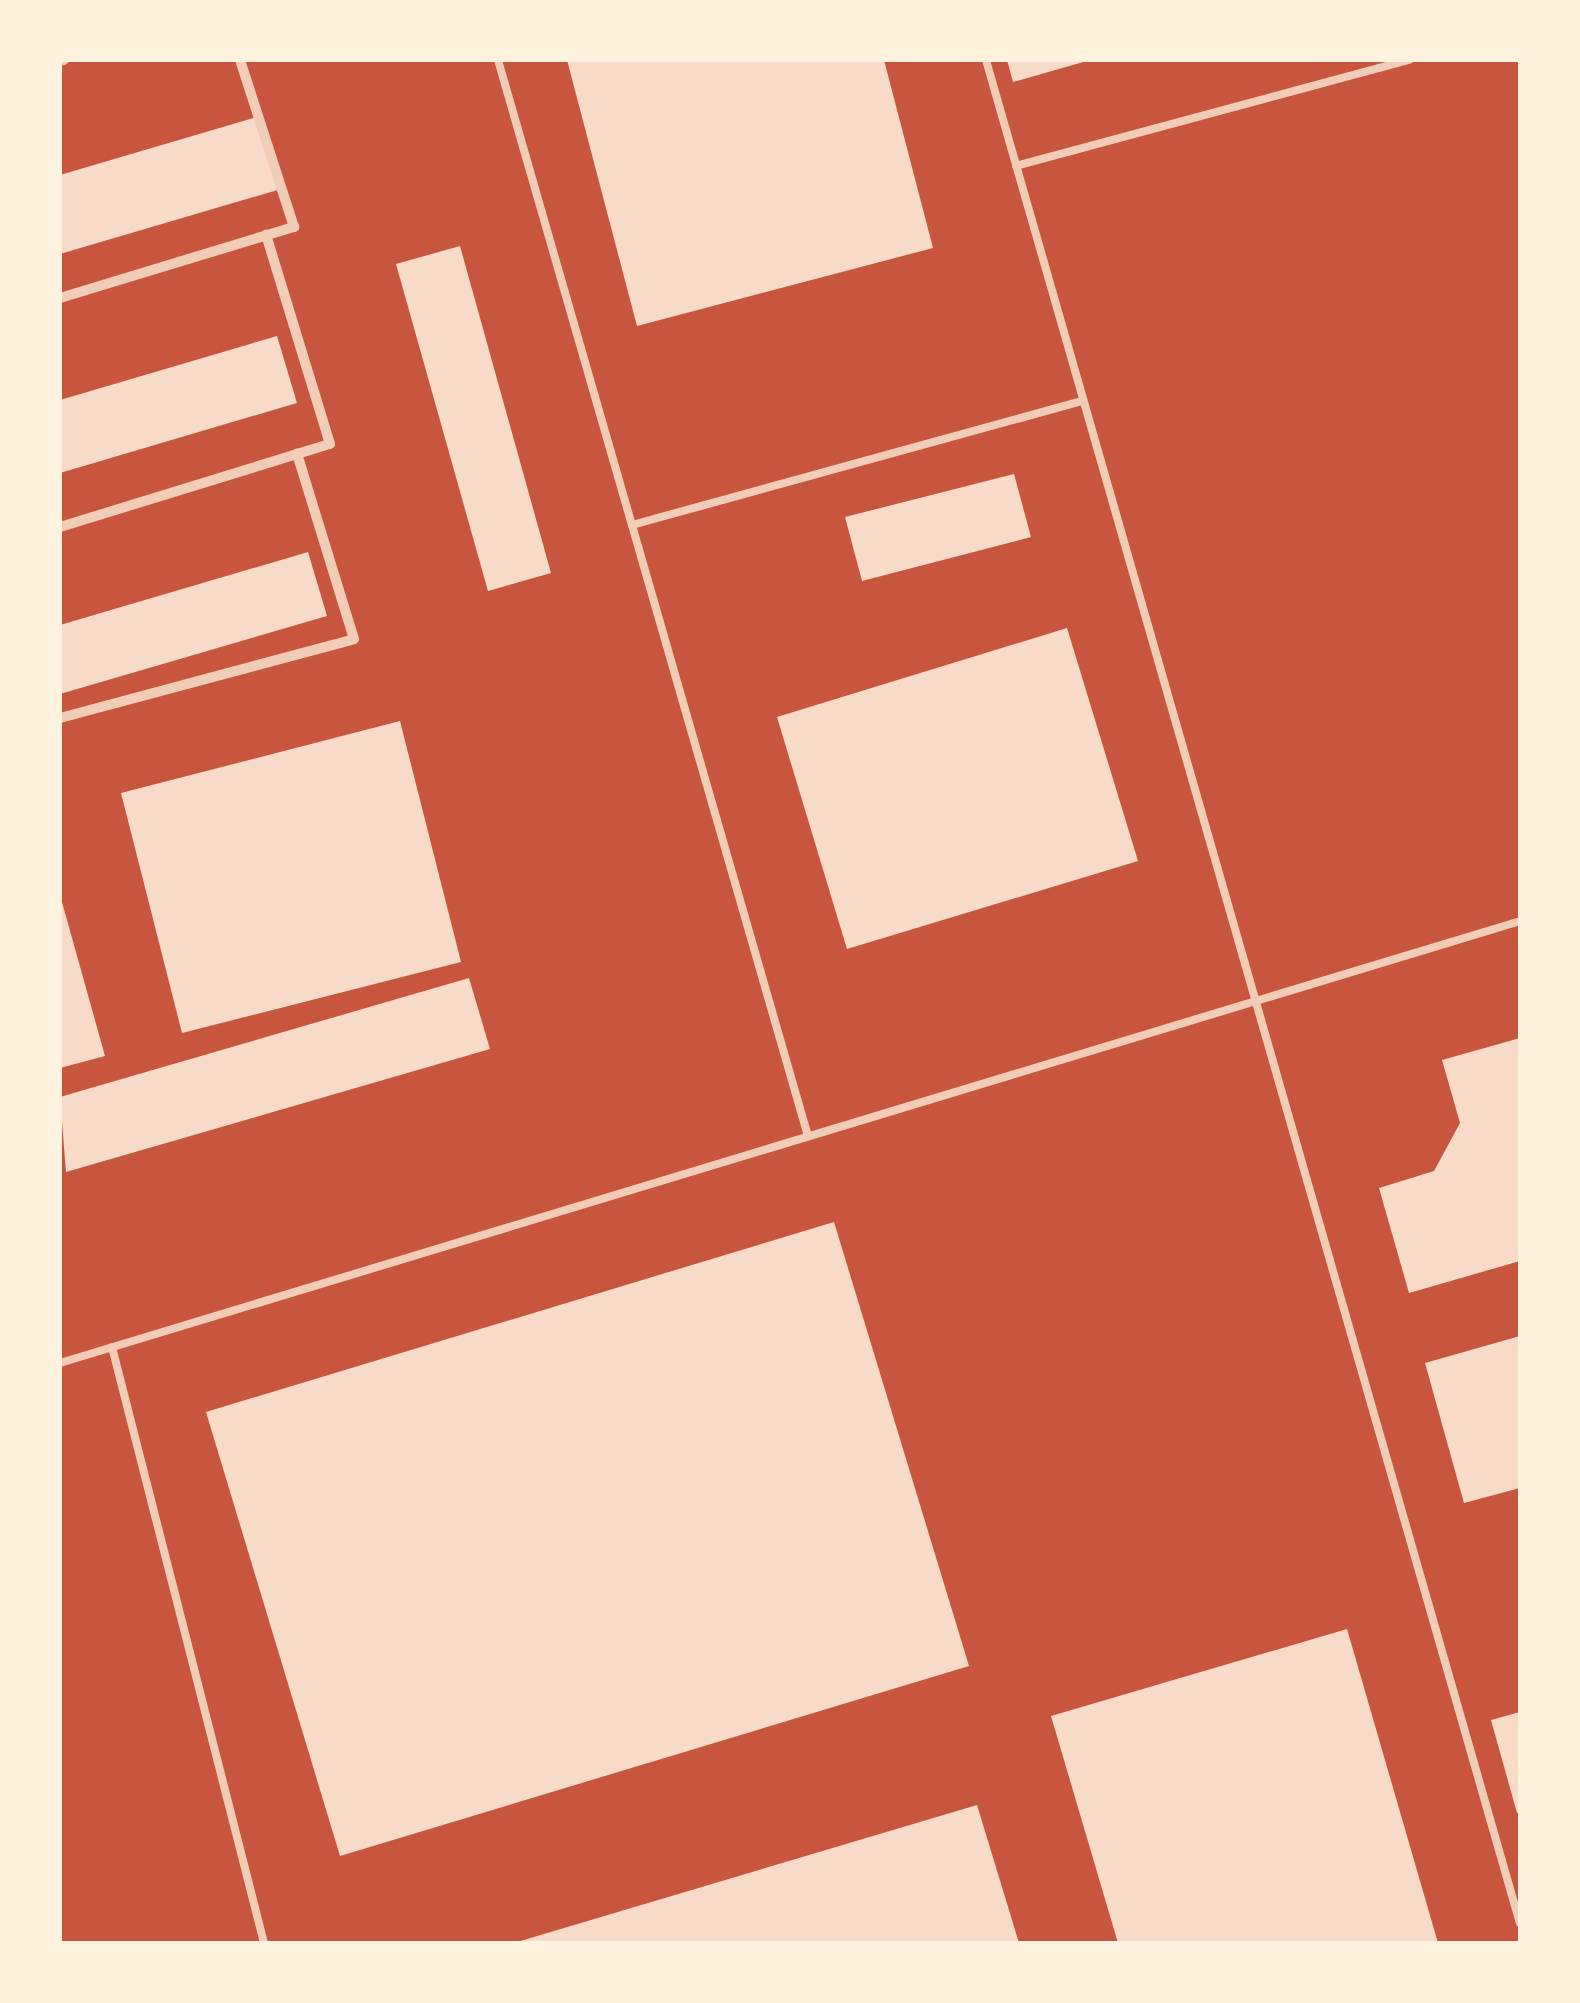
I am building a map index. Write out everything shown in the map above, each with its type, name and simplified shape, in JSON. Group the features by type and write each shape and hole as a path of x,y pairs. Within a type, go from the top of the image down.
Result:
{"street":[{"path":"60,298 294,227 240,60"},
{"path":"60,527 330,444 266,236"},
{"path":"60,718 354,639 297,454"}],"lane":[{"path":"498,60 808,1136"},
{"path":"986,60 1520,1923"},
{"path":"1016,166 1410,60"},
{"path":"632,525 1083,401"},
{"path":"60,1363 1520,921"},
{"path":"112,1347 264,1943"}],"building":[{"path":"567,60 884,60 933,248 637,326"},
{"path":"1007,60 1087,60 1087,61 1013,82"},
{"path":"257,117 281,189 60,254 60,175"},
{"path":"460,246 551,573 488,591 396,264"},
{"path":"277,336 297,403 60,473 60,400"},
{"path":"1014,474 1031,537 862,581 845,517"},
{"path":"308,552 327,616 60,694 60,625"},
{"path":"1067,628 1138,861 847,949 777,717"},
{"path":"400,721 461,962 182,1033 121,793"},
{"path":"60,895 105,1056 60,1068"},
{"path":"469,978 490,1049 66,1172 60,1097"},
{"path":"1520,1038 1520,1261 1409,1293 1379,1188 1434,1171 1460,1123 1442,1060"},
{"path":"834,1222 969,1666 340,1856 206,1412"},
{"path":"1520,1336 1520,1488 1464,1503 1425,1363"},
{"path":"1347,1629 1438,1943 1118,1943 1051,1716"},
{"path":"1520,1712 1520,1812 1517,1813 1491,1720"},
{"path":"977,1805 1019,1943 517,1943 517,1942"}]}
